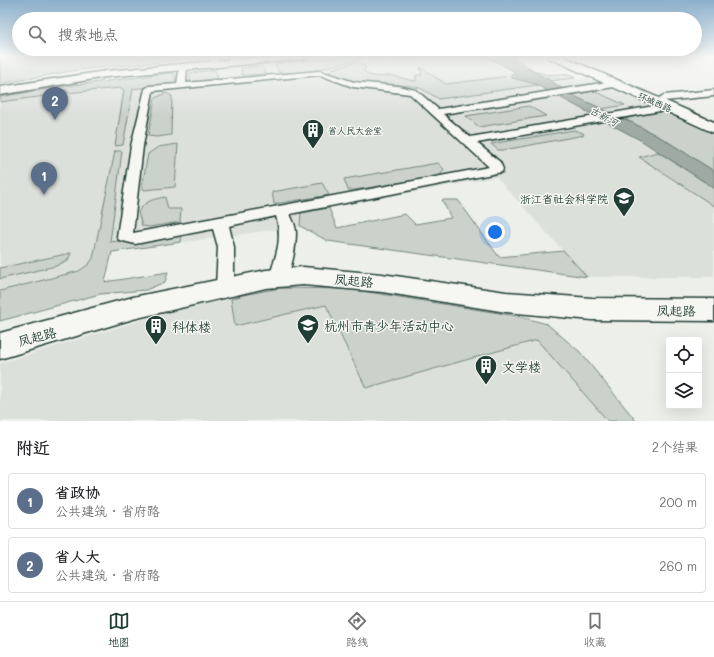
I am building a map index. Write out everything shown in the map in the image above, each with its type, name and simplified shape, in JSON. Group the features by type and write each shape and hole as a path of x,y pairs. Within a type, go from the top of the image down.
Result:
{"main road":[{"name":"环城西路","path":"596,76 614,84 714,119"},
{"name":"环城西路","path":"610,76 714,128"}],"street":[{"path":"0,90 95,76"},
{"path":"181,86 182,76"},
{"path":"233,76 181,86 149,89 137,146 125,236 135,239 497,169 495,165 413,92 407,90 352,84 333,76"},
{"path":"435,112 614,84"},
{"path":"468,141 648,110 665,102 714,93"},
{"path":"278,278 286,249 288,231 282,211"},
{"path":"220,223 226,247 225,288"},
{"name":"凤起路","path":"0,346 133,308 278,278 303,276 356,280 506,302 592,309 714,310"}],"shaded area":[{"path":"0,76 46,76 0,84"},
{"path":"150,76 175,76 175,81 173,83 133,89 123,145 115,146 124,90 120,88 66,93 67,90 59,91 53,95 0,102 0,97 59,87"},
{"path":"159,76 518,76 537,85 587,78 660,110 609,120 659,147 653,148 658,152 639,157 714,206 714,277 587,277 496,177 301,213 300,226 112,252 105,282 0,306 0,97"},
{"path":"190,76 217,76 218,78 190,82"},
{"path":"339,76 394,76 416,81 416,76 433,76 446,84 519,76 537,85 439,99 422,89 413,86 357,82"},
{"path":"541,76 570,76 575,78 551,81"},
{"path":"594,91 625,105 602,109 572,95"},
{"path":"166,93 172,96 171,135 157,137 148,136 155,98"},
{"path":"529,106 546,116 479,127 466,116"},
{"path":"660,110 714,133 714,171 665,140 625,119"},
{"path":"574,130 583,133 584,135 504,150 498,150 491,144"},
{"path":"178,144 175,187 144,190 142,186 148,154 158,147"},
{"path":"115,151 122,151 110,242 182,233 181,242 112,252 105,282 168,272 165,282 146,290 100,294 0,321 0,291 79,271 89,264 93,258"},
{"path":"658,152 714,188 714,206 639,157"},
{"path":"438,163 444,169 440,176 436,177 354,190 348,190 344,179"},
{"path":"322,183 329,195 274,204 272,192"},
{"path":"165,197 168,209 181,209 180,222 149,227 142,226 138,212 143,205 150,201"},
{"path":"442,200 458,200 499,257 564,251 587,277 328,241 300,226 301,213 329,208 337,228 405,214 415,224 451,218"},
{"path":"71,253 68,260 56,266 0,279 0,268"},
{"name":"杭州市青少年活动中心","path":"280,288 312,288 541,328 624,421 0,421 0,363 204,301"},
{"path":"280,288 350,289 517,316 547,324 580,352 636,421 608,421 537,340 366,388 326,305 235,326 231,299 243,295"}],"water":[{"name":"古新河","path":"511,76 541,76 572,95 635,124 665,140 714,171 714,188 642,141 535,84 512,78"}],"place":[{"name":"省人大","path":"55,120"},
{"name":"省人民大会堂","path":"313,150"},
{"name":"省政协","path":"44,195"},
{"name":"浙江省社会科学院","path":"624,218"},
{"name":"杭州市青少年活动中心","path":"308,344"},
{"name":"科体楼","path":"156,346"},
{"name":"文学楼","path":"486,386"}]}
